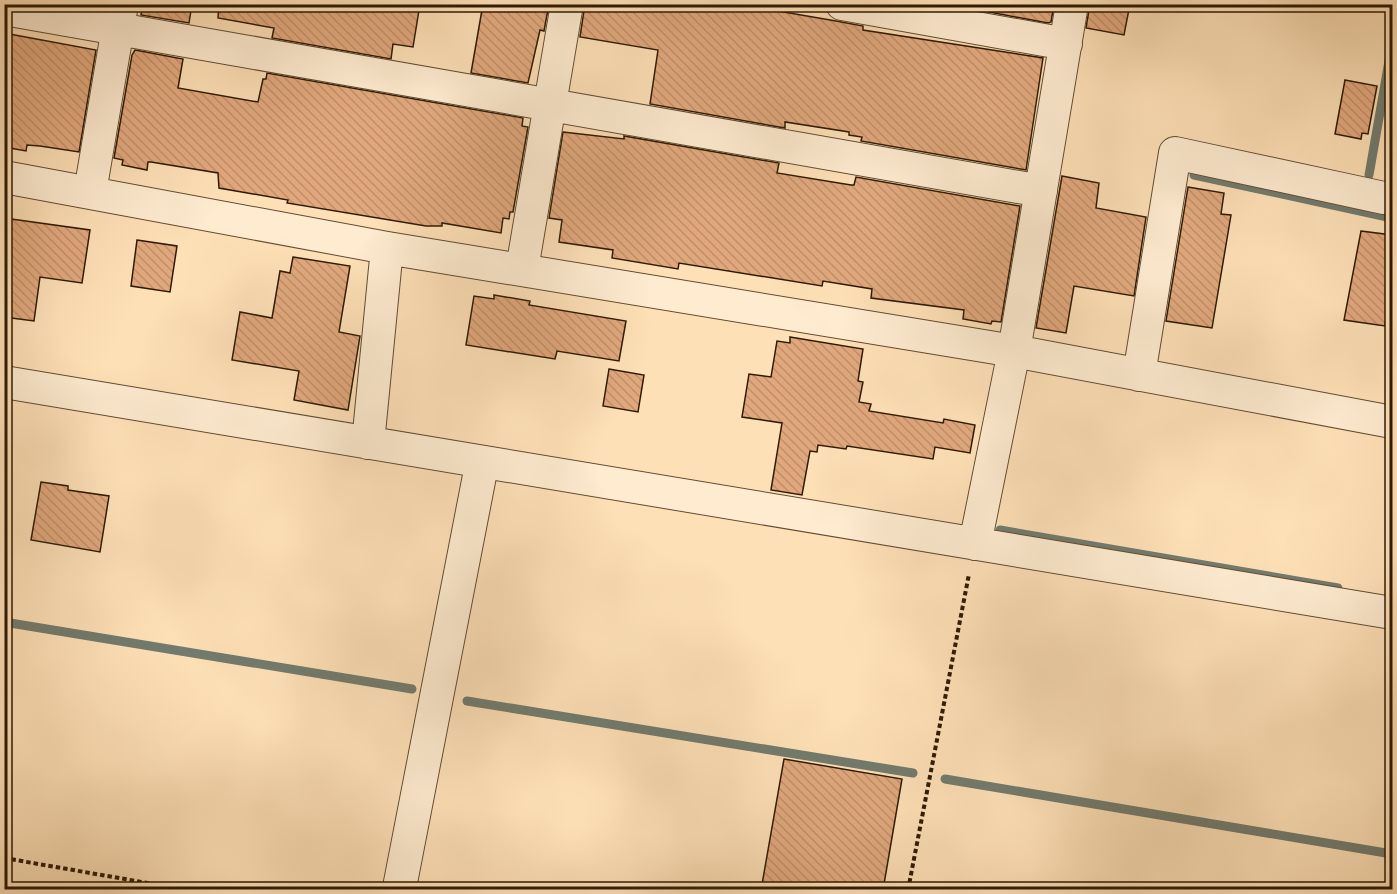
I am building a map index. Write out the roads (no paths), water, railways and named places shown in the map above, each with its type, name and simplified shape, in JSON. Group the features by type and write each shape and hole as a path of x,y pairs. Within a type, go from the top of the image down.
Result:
{"street":[{"path":"522,269 567,4"},
{"path":"842,4 1066,44"},
{"path":"975,544 1014,351 1072,4"},
{"path":"4,9 120,17 550,105 1041,191"},
{"path":"90,192 120,17"},
{"path":"1139,375 1175,153 1384,198"},
{"path":"4,177 387,248 1014,351 1392,422"},
{"path":"368,443 387,248"},
{"path":"4,382 1392,613"},
{"path":"399,890 482,463"}],"waterway":[{"path":"1369,175 1392,44"},
{"path":"1194,175 1392,218"},
{"path":"1000,530 1338,588"},
{"path":"4,622 412,689"},
{"path":"467,701 913,773"},
{"path":"945,779 1392,854"}]}
